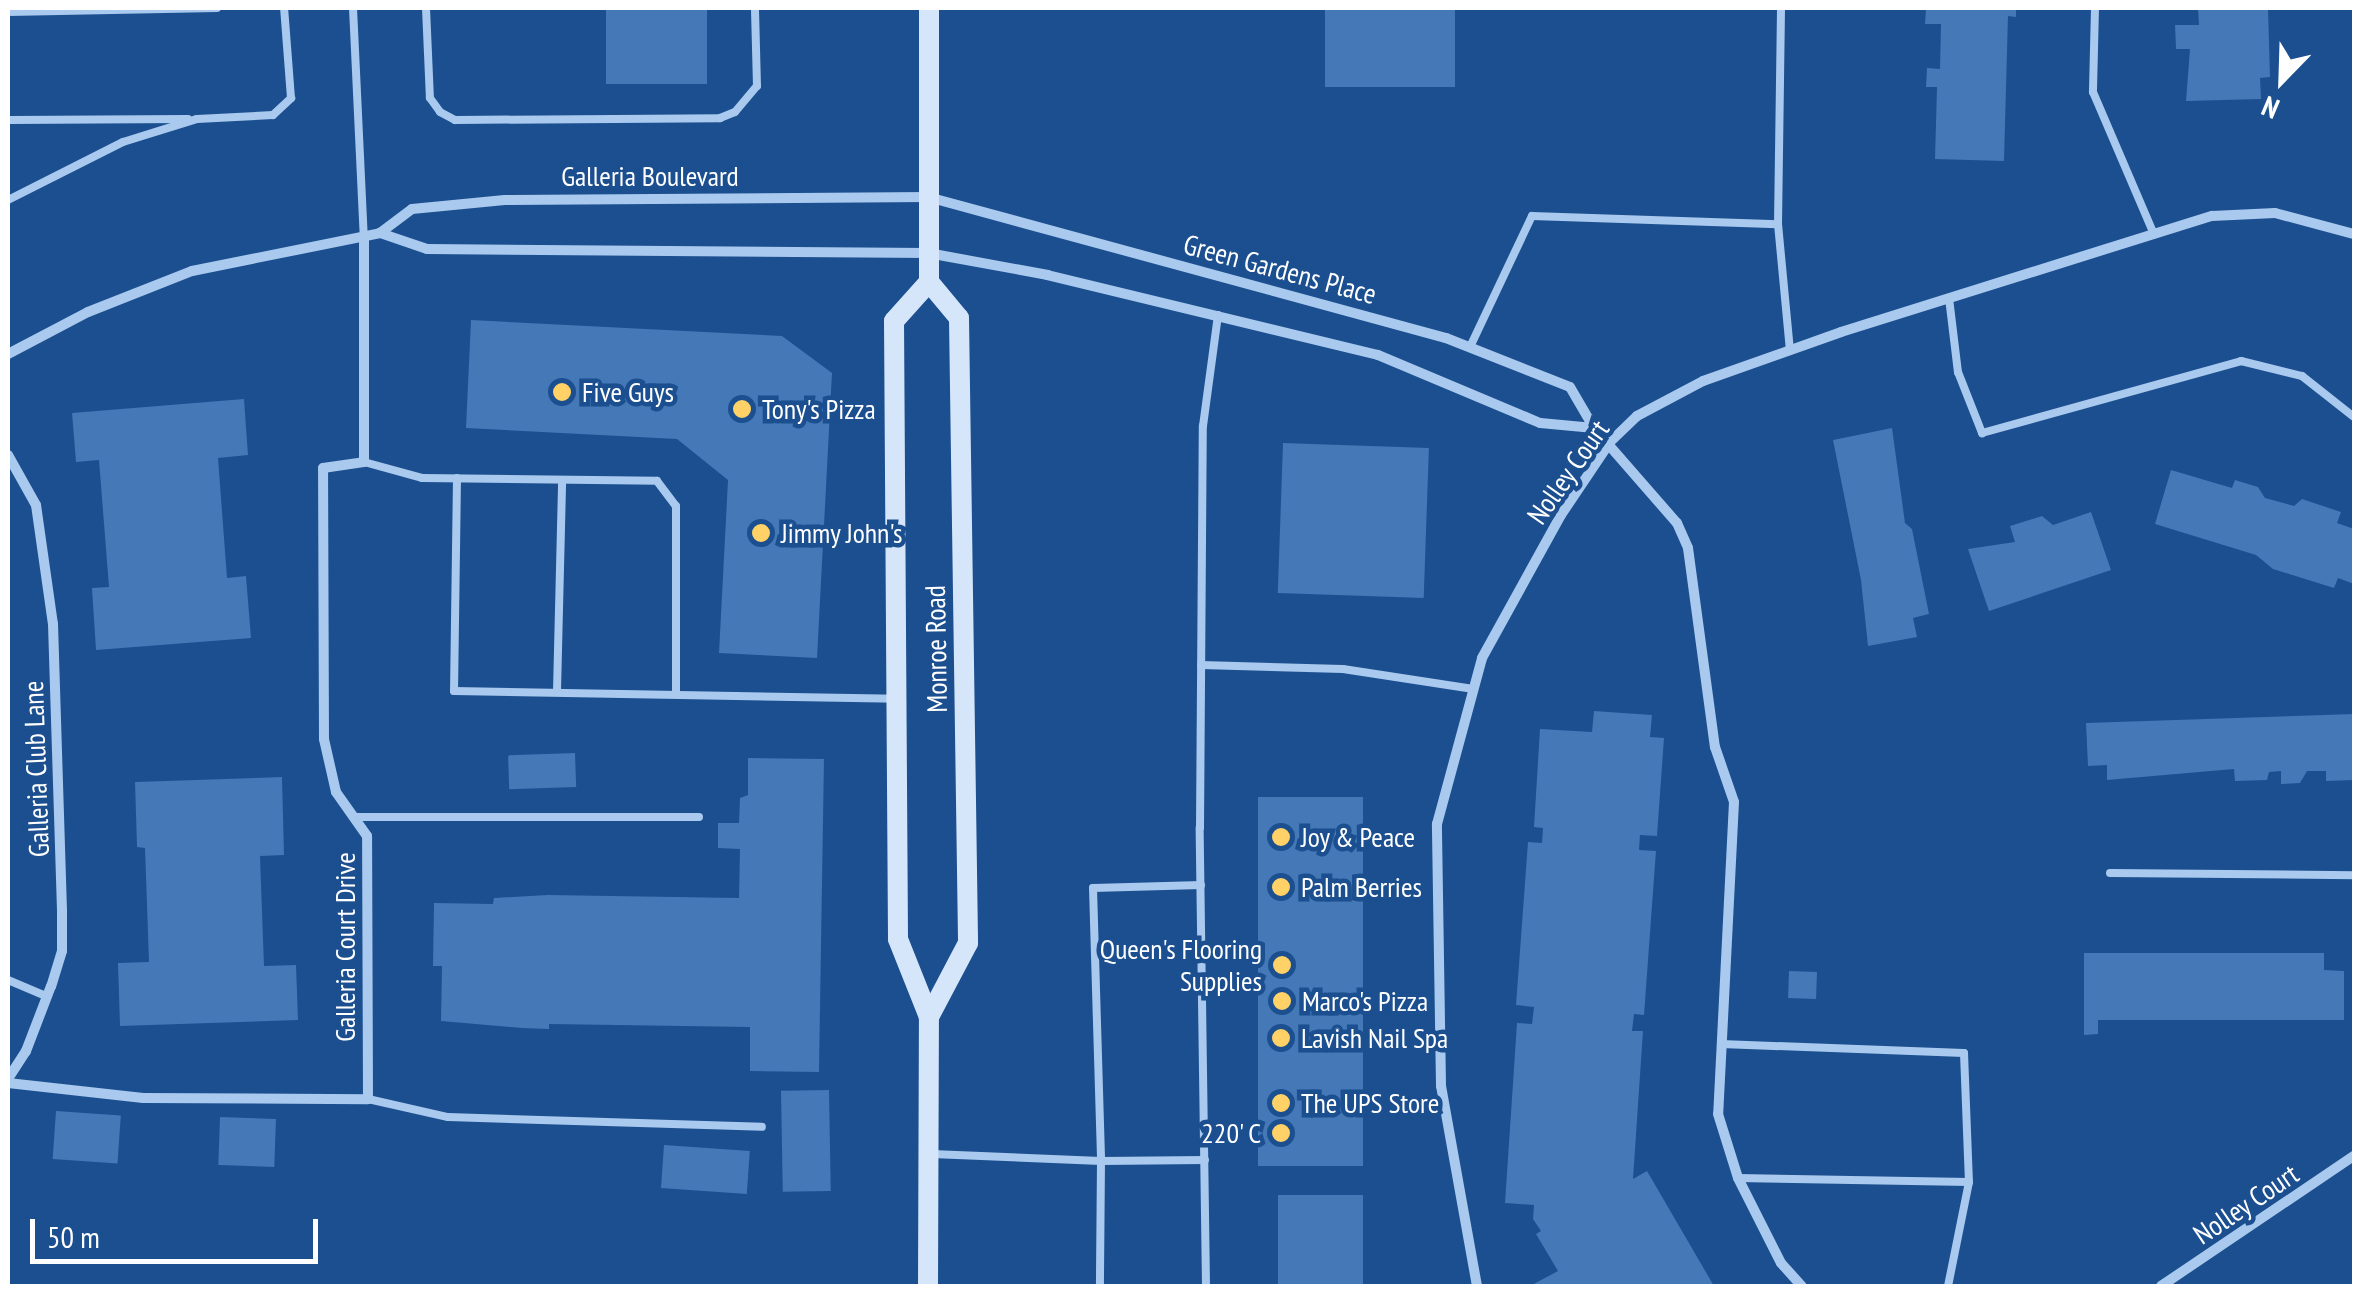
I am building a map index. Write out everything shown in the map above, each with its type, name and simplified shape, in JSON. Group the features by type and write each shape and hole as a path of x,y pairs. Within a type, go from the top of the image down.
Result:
{"main road":[{"path":"929,8 929,282"},
{"name":"Monroe Road","path":"928,1286 929,1017 898,939 894,321 929,282 959,318 968,943 929,1017"}],"street":[{"name":"Galleria Boulevard","path":"8,354 88,312 192,271 364,238 380,233 412,209 504,200 928,197"},
{"name":"Green Gardens Place","path":"928,197 1470,348 1570,387 1594,428 1677,523 1688,548 1715,747 1734,802 1718,1114 1738,1178 1782,1262 1802,1286"},
{"name":"Nolley Court","path":"1476,1286 1442,1086 1438,824 1482,658 1561,515 1610,442 1638,416 1703,381 1949,298 2212,216 2248,212 2298,217 2354,234"},
{"path":"380,233 426,248 928,253"},
{"path":"364,238 364,462"},
{"name":"Green Gardens Place","path":"928,253 1048,275 1378,355 1540,423 1594,428"},
{"name":"Galleria Club Lane","path":"8,455 36,505 53,624 62,951 26,1051 8,1081"},
{"name":"Galleria Court Drive","path":"364,462 323,468 324,739 336,792 367,836 368,1100"},
{"path":"8,1081 142,1098 368,1100"},
{"name":"Nolley Court","path":"2161,1286 2354,1156"}],"lane":[{"path":"8,12 217,8"},
{"path":"8,120 274,115 291,98 284,8"},
{"path":"353,8 364,238"},
{"path":"426,8 430,98 440,112 455,120 493,120 720,118 735,112 757,86 755,8"},
{"path":"1781,8 1778,224 1790,350"},
{"path":"2095,8 2093,92 2154,234"},
{"path":"8,200 122,142 197,119"},
{"path":"1470,348 1532,216 1778,224"},
{"path":"1949,298 1958,372 1982,433 2241,361 2302,376 2354,417"},
{"path":"1206,1286 1201,885 1203,426 1218,314"},
{"path":"364,462 422,478 657,480 676,506 676,692"},
{"path":"456,478 454,691 898,699"},
{"path":"557,691 562,480"},
{"path":"1201,664 1343,669 1474,689"},
{"path":"354,817 699,817"},
{"path":"2110,873 2354,875"},
{"path":"1100,1286 1101,1160 1092,888 1201,885"},
{"path":"8,980 48,996"},
{"path":"1721,1044 1964,1053 1969,1182 1948,1286"},
{"path":"368,1100 448,1118 762,1126"},
{"path":"928,1154 1205,1160"},
{"path":"1738,1178 1969,1182"}],"building":[{"path":"606,8 707,8 707,84 606,84"},
{"path":"1325,8 1455,8 1455,87 1325,87"},
{"path":"2016,8 2016,17 2008,16 2004,161 1935,159 1937,87 1926,87 1927,68 1940,69 1941,24 1925,24 1926,9"},
{"path":"2198,8 2268,8 2270,77 2260,78 2261,99 2186,101 2190,49 2176,49 2175,25 2199,25"},
{"path":"471,320 782,336 832,373 817,658 719,653 728,480 677,439 466,428"},
{"path":"244,399 248,455 218,458 227,578 246,576 251,638 96,650 92,588 109,587 99,460 76,462 72,413"},
{"path":"1892,428 1905,523 1912,529 1929,614 1913,618 1917,637 1868,646 1861,580 1833,440"},
{"path":"1283,443 1429,448 1424,598 1278,593"},
{"path":"2171,470 2232,488 2235,480 2258,487 2265,498 2294,506 2302,499 2341,512 2337,523 2354,529 2354,584 2338,578 2334,588 2273,569 2256,555 2155,524"},
{"path":"2091,512 2111,570 1989,611 1968,549 2015,542 2010,526 2042,516 2053,525"},
{"path":"1594,711 1652,715 1650,737 1664,738 1657,836 1640,835 1639,850 1656,851 1644,1015 1634,1014 1632,1031 1643,1031 1633,1179 1647,1171 1714,1286 1530,1286 1558,1271 1536,1234 1541,1231 1533,1219 1534,1205 1505,1203 1517,1023 1532,1024 1534,1007 1516,1005 1528,842 1542,843 1543,828 1534,827 1540,729 1592,732"},
{"path":"2354,714 2354,780 2326,781 2326,771 2307,771 2300,783 2281,784 2281,771 2269,772 2267,780 2235,781 2234,769 2107,780 2107,765 2088,766 2086,723"},
{"path":"575,753 576,787 509,789 508,755"},
{"path":"748,758 824,759 819,1072 750,1071 750,1027 549,1024 549,1029 441,1021 442,966 433,966 434,903 493,904 494,898 548,895 739,898 740,849 718,848 718,823 739,823 740,798 748,795"},
{"path":"282,777 284,855 260,856 264,966 296,965 298,1020 120,1026 118,963 149,962 145,848 137,847 135,782"},
{"path":"1258,797 1363,797 1363,1166 1258,1166"},
{"path":"2084,953 2324,953 2324,970 2344,971 2344,1020 2098,1020 2098,1034 2084,1035"},
{"path":"1789,971 1817,972 1816,999 1788,998"},
{"path":"829,1090 831,1191 783,1192 781,1091"},
{"path":"56,1111 121,1116 117,1163 53,1159"},
{"path":"220,1117 276,1119 274,1167 218,1165"},
{"path":"664,1145 750,1151 747,1194 661,1188"},
{"path":"1278,1195 1363,1195 1363,1286 1278,1286"}],"place":[{"name":"Five Guys","path":"562,392"},
{"name":"Tony's Pizza","path":"742,409"},
{"name":"Jimmy John's","path":"761,533"},
{"name":"Joy & Peace","path":"1281,837"},
{"name":"Palm Berries","path":"1281,887"},
{"name":"Queen's Flooring Supplies","path":"1282,965"},
{"name":"Marco's Pizza","path":"1282,1001"},
{"name":"Lavish Nail Spa","path":"1281,1038"},
{"name":"The UPS Store","path":"1281,1103"},
{"name":"220' C","path":"1281,1133"}]}
